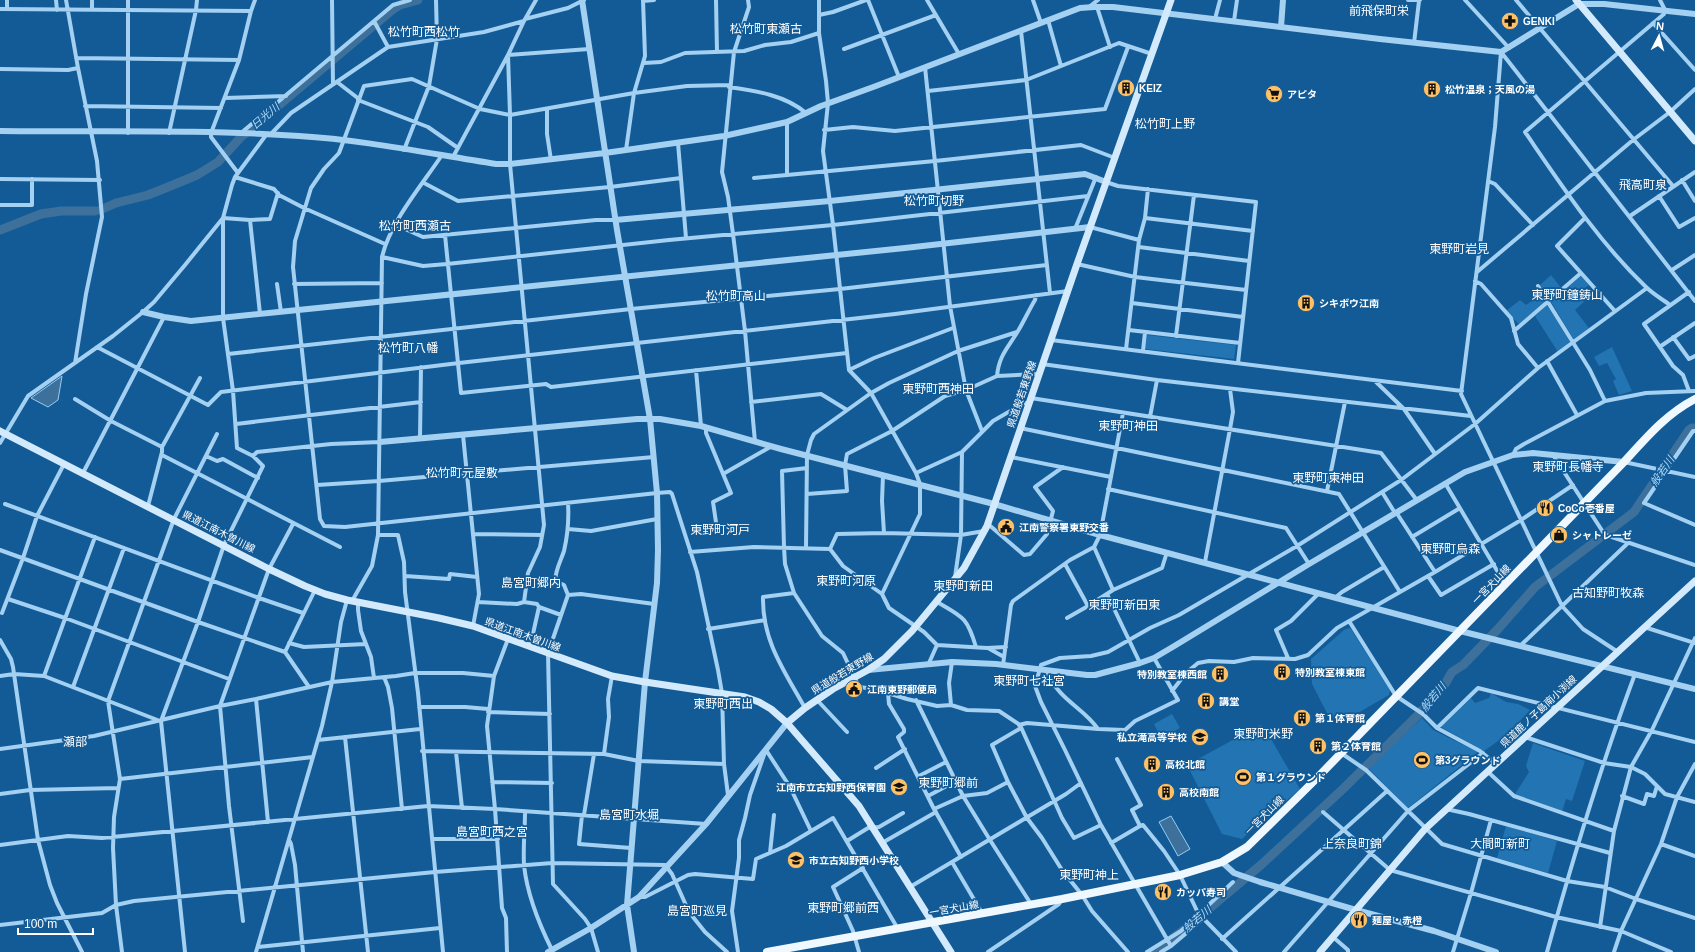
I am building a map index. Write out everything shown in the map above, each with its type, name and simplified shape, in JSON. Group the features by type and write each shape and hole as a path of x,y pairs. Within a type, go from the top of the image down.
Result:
{"main road":[{"name":"県道般若東野線","path":"787,723 817,700 884,659 916,626 954,582 964,568 986,527 1170,0"},
{"path":"1579,1 1695,141"},
{"name":"一宮犬山線","path":"767,952 802,949 854,937 1062,899 1180,875 1222,862 1246,847 1341,753 1668,416 1682,406 1695,400"},
{"name":"県道江南木曽川線","path":"3,432 315,590 352,601 407,611 473,626 612,676 745,697 759,702 771,709 787,723 851,796 873,828 951,952"},
{"name":"県道鹿ノ子島南小渕線","path":"1320,952 1425,829 1445,809 1695,581"}],"street":[{"path":"7,0 7,8"},
{"path":"56,0 57,10"},
{"path":"66,0 100,180 102,217 101,228 86,294 75,363"},
{"path":"92,0 92,9"},
{"path":"128,0 128,133"},
{"path":"169,133 186,59 197,0"},
{"path":"238,173 211,137 211,133 239,60 255,0"},
{"path":"332,0 332,59 335,83 359,99 432,129 458,148"},
{"path":"392,0 393,5"},
{"path":"244,134 286,96 375,23 393,5 410,0"},
{"path":"404,150 429,86 437,39 436,0"},
{"path":"453,157 480,109 536,0"},
{"path":"185,952 161,721 198,622 224,545 263,466 253,456 237,448 233,391 223,318 223,218 235,177 268,135 291,114 388,47 484,32 568,8 583,0 610,187 650,419 657,493 658,550 654,604 645,682 627,905 634,952"},
{"path":"626,150 634,93 644,63 643,1 654,0"},
{"path":"716,0 717,52"},
{"path":"748,0 748,7 734,52 729,86 722,172 730,210 745,331 755,442"},
{"path":"819,0 819,32 828,103 822,151 830,200 849,370 871,393 916,472 920,484 920,514 882,594"},
{"path":"820,15 867,0 899,77"},
{"path":"927,0 959,54"},
{"path":"1033,0 1041,23"},
{"path":"1215,19 1220,0"},
{"path":"1234,22 1237,0"},
{"path":"1281,27 1283,0"},
{"path":"1408,0 1420,0 1414,43"},
{"path":"1465,0 1508,48"},
{"path":"1516,0 1673,186"},
{"path":"1660,0 1665,10"},
{"path":"0,131 268,135 343,141 510,164 678,143 724,136 787,122 828,103 1080,8 1089,7 1098,3 1166,14 1501,52 1540,29 1579,1 1695,14"},
{"path":"1098,3 1110,47"},
{"path":"0,9 251,11"},
{"path":"1665,10 1664,14 1524,132 1601,239 1647,288 1670,305"},
{"path":"844,49 936,15"},
{"path":"1048,20 1061,66"},
{"path":"375,23 388,47"},
{"path":"1653,23 1695,70"},
{"path":"1021,31 1050,293"},
{"path":"644,63 661,62 685,53 744,51 765,45 791,42 819,32"},
{"path":"928,91 1026,80 1119,43 1152,54"},
{"path":"824,130 853,127 895,131 1105,109 1128,47"},
{"path":"508,55 589,49"},
{"path":"1501,52 1695,301"},
{"path":"1501,52 1496,119 1461,394 1492,462 1562,606 1583,629 1618,652"},
{"path":"508,55 510,164 544,525 539,552 528,573 524,602"},
{"path":"76,58 239,60"},
{"path":"925,67 950,306 966,390 982,431"},
{"path":"0,69 68,70 78,68"},
{"path":"728,795 724,764 722,693 697,572 672,494 670,492 345,527 324,526 320,519 314,446 294,284 293,267 295,241 311,188 324,169 339,153 364,86 412,79 480,109 510,115 547,110 634,93 687,86 729,86 761,92 796,106 806,113"},
{"path":"1476,272 1633,140 1670,112 1695,88"},
{"path":"225,98 286,96"},
{"path":"85,106 221,108"},
{"path":"547,110 551,160"},
{"path":"787,122 787,175"},
{"path":"678,143 686,238"},
{"path":"754,178 935,161 1081,145 1115,158"},
{"path":"256,952 318,740 332,682 341,622 372,566 378,535 381,337 380,302 382,257 385,244 409,203 442,155"},
{"path":"1630,216 1695,172"},
{"path":"396,225 423,237 596,220 616,220 730,210 1085,174 1118,186 1256,202 1238,363"},
{"path":"235,177 274,189 278,193 304,208 385,244"},
{"path":"1075,229 1096,177"},
{"path":"424,183 458,201 610,187 681,178"},
{"path":"0,179 100,180"},
{"path":"0,205 32,205 32,179"},
{"path":"1682,180 1695,201"},
{"path":"1488,181 1495,184 1533,225"},
{"path":"1126,349 1139,240 1145,218 1148,189"},
{"path":"223,218 250,220 270,219 278,193"},
{"path":"1176,336 1194,194"},
{"path":"382,257 423,266 448,264 686,238 833,225 1088,196"},
{"path":"1659,196 1679,226 1695,218"},
{"path":"0,443 3,432 28,396 97,347 154,302 223,218"},
{"path":"1145,218 1253,231"},
{"path":"1585,218 1557,246 1614,310"},
{"path":"250,220 260,314"},
{"path":"143,312 191,321 943,244 1090,227 1139,240"},
{"path":"445,235 461,393 546,384 550,387 847,353"},
{"path":"1139,247 1249,261"},
{"path":"1672,270 1695,255"},
{"path":"1077,264 1135,277 1246,290"},
{"path":"228,354 524,320 840,289 1047,265"},
{"path":"1514,331 1581,273"},
{"path":"1475,281 1481,284 1511,318 1518,344 1538,368"},
{"path":"294,284 382,283"},
{"path":"277,284 281,312"},
{"path":"1538,286 1590,370 1605,400"},
{"path":"1171,946 1101,825 1053,725 1040,702 1035,686 1041,665 1060,658 1091,656 1108,652 1150,628 1179,614 1351,513 1401,480 1475,424 1538,368 1574,343 1614,310 1647,288"},
{"path":"97,347 208,405 221,392 306,383 380,372 636,342 843,320 1068,291"},
{"path":"1689,292 1644,324 1674,366 1683,375 1689,391"},
{"path":"997,376 998,364 1003,352 1017,332 1035,300 1036,295"},
{"path":"1132,304 1243,317"},
{"path":"83,473 164,317"},
{"path":"1661,346 1695,323"},
{"path":"849,370 874,358 954,328"},
{"path":"1129,330 1240,343"},
{"path":"806,548 807,454 810,440 814,434 871,393 958,351 1017,332"},
{"path":"1143,351 1145,332"},
{"path":"1673,338 1689,360 1695,356"},
{"path":"1051,340 1462,391"},
{"path":"1547,361 1577,415"},
{"path":"1042,364 1230,389 1472,416"},
{"path":"420,438 421,367"},
{"path":"696,370 704,427 731,493 713,502 716,529"},
{"path":"807,494 847,491 845,465 847,454 892,431 945,396 966,390 997,376 1039,374"},
{"path":"148,506 162,455 162,447 200,378"},
{"path":"1150,417 1157,380"},
{"path":"1374,380 1404,409 1435,454"},
{"path":"1205,562 1233,412 1230,389"},
{"path":"1513,455 1516,449 1605,400 1646,393 1695,391"},
{"path":"752,402 821,394 847,410"},
{"path":"75,399 111,421 162,447"},
{"path":"916,472 962,452 993,420 1030,400 1381,453 1416,499"},
{"path":"236,424 420,402"},
{"path":"1327,491 1345,402"},
{"path":"1003,665 1011,604 1013,601 1064,564 1094,546 1100,535 1123,413"},
{"path":"253,456 257,452 314,446 380,442 650,419 704,427 755,442 807,454 961,495 1100,535 1460,631 1695,689"},
{"path":"1020,428 1339,494 1400,592"},
{"path":"1695,431 1693,431 1644,503 1695,526"},
{"path":"122,952 116,905 113,837 120,779 108,701 174,519 217,434"},
{"path":"463,434 479,594 473,626"},
{"path":"723,474 772,446"},
{"path":"954,582 961,535 962,452"},
{"path":"868,670 952,662 1003,665 1047,671 1095,675 1140,663 1154,658 1396,513 1416,499 1465,472 1513,455 1533,453 1624,462 1695,478"},
{"path":"162,455 340,547"},
{"path":"1553,455 1604,534 1695,565"},
{"path":"206,456 217,461 223,459 258,478"},
{"path":"317,485 467,474 654,457"},
{"path":"1011,457 1111,477"},
{"path":"2,613 37,516 64,463"},
{"path":"830,549 837,534 884,533 961,535 986,527 1024,555 1030,554 1047,534 1053,511 1035,487 1063,467"},
{"path":"807,468 782,471 785,564 794,593 822,636 843,653 859,687 875,688 937,706 951,705 967,710 999,711 1020,726 1062,818 1074,838 1101,825"},
{"path":"883,475 882,501 884,533"},
{"path":"1446,483 1505,584"},
{"path":"1172,691 1186,673 1198,663 1209,661 1234,662 1253,658 1295,659 1308,655 1337,628 1374,608 1482,544 1573,485"},
{"path":"1108,489 1286,528 1309,564"},
{"path":"1382,492 1435,572"},
{"path":"568,503 569,524 563,551 556,568 555,582 564,585 568,595 548,653 552,782 553,884 585,919 591,928 598,952"},
{"path":"5,504 303,613"},
{"path":"1412,537 1460,508"},
{"path":"568,530 591,531 657,519"},
{"path":"243,920 231,825 220,706 269,568 293,524"},
{"path":"474,534 542,535"},
{"path":"378,535 398,535 404,562 407,611 419,707 422,751 443,952"},
{"path":"44,676 95,537"},
{"path":"1521,645 1628,543"},
{"path":"1094,546 1113,590"},
{"path":"690,552 754,547 830,549"},
{"path":"74,687 124,548"},
{"path":"830,549 843,566 882,594 889,608 924,632 938,645 987,648 1006,647"},
{"path":"0,550 285,652 309,687"},
{"path":"1067,618 1113,590 1162,568 1167,552"},
{"path":"1064,564 1088,606"},
{"path":"1428,576 1441,595 1494,564"},
{"path":"1336,597 1384,567"},
{"path":"405,576 449,579 450,574 477,577"},
{"path":"285,652 315,590"},
{"path":"794,593 764,597 765,620 774,654 805,708"},
{"path":"1288,658 1276,630 1291,621 1319,593"},
{"path":"1107,594 1128,641 1140,663"},
{"path":"568,595 589,595 654,604"},
{"path":"8,599 65,618 229,679"},
{"path":"352,601 358,610 361,631 371,657 374,678"},
{"path":"478,602 517,604 524,602 537,604 539,607 561,616"},
{"path":"937,602 962,617 970,629 976,647"},
{"path":"530,647 539,607"},
{"path":"708,629 765,620"},
{"path":"1350,620 1396,696 1423,714 1437,728 1483,753 1496,764"},
{"path":"1600,927 1614,831 1622,796 1631,767 1652,730 1694,641 1644,627"},
{"path":"508,639 494,676 487,726 498,839 502,908 506,918 508,952"},
{"path":"0,640 11,658 38,840 50,884 64,917 82,952"},
{"path":"289,643 304,647 366,644"},
{"path":"930,663 938,645"},
{"path":"987,648 1004,657"},
{"path":"1128,952 1092,911 1082,895 1062,870 1042,838 1026,818 992,745 1027,723 1125,730 1135,721 1178,700 1154,658"},
{"path":"951,705 949,683 952,662"},
{"path":"1047,671 1050,680 1060,694 1098,729"},
{"path":"0,749 94,736 220,706 332,682 415,673 463,673 494,676"},
{"path":"0,676 14,674 44,676 161,721"},
{"path":"1547,952 1577,844 1617,722 1635,674"},
{"path":"604,754 609,717 608,699 612,676"},
{"path":"384,677 388,687 392,708 402,809"},
{"path":"1437,728 1478,688 1652,730 1695,742"},
{"path":"888,692 890,704 904,729 904,732 898,737 919,776 935,811 961,857"},
{"path":"256,699 268,822"},
{"path":"817,700 847,732"},
{"path":"916,700 964,796 1031,904"},
{"path":"419,707 466,707 488,711 550,714"},
{"path":"525,812 524,865 540,926 550,951 591,928 639,897 706,824 787,723"},
{"path":"318,740 420,729"},
{"path":"345,737 368,952"},
{"path":"1525,737 1604,763 1631,767 1645,774 1665,794 1695,802"},
{"path":"876,768 905,749"},
{"path":"766,750 790,787 811,831"},
{"path":"738,952 732,911 739,858 739,840 750,795 766,750"},
{"path":"422,751 604,754 639,760 724,764"},
{"path":"456,752 462,808"},
{"path":"1341,753 1364,769 1442,844 1567,881 1605,887 1636,899 1695,918"},
{"path":"1284,952 1408,811 1483,753"},
{"path":"594,754 579,844 632,848"},
{"path":"120,779 313,757"},
{"path":"1117,759 1141,806 1132,810 1140,826"},
{"path":"919,776 946,762"},
{"path":"1614,952 1621,931 1661,844 1677,797 1695,764"},
{"path":"1487,772 1514,796 1614,831"},
{"path":"1688,776 1695,778"},
{"path":"928,796 956,781"},
{"path":"492,782 552,782"},
{"path":"882,843 935,811 964,796 987,794 1008,782"},
{"path":"910,887 1055,801 1081,783"},
{"path":"1622,796 1644,804 1647,794 1654,796 1657,786"},
{"path":"0,794 30,790 118,788"},
{"path":"1222,939 1387,791"},
{"path":"0,846 68,836 113,837 428,806 495,809 706,824"},
{"path":"1445,809 1491,820 1610,853"},
{"path":"1323,812 1344,828 1390,870 1556,918 1621,931 1670,952"},
{"path":"847,841 868,828 879,827 903,814"},
{"path":"770,853 774,815"},
{"path":"639,897 645,897 688,875 695,874 753,879 756,859 786,846 833,818 898,929"},
{"path":"1453,952 1491,820"},
{"path":"1111,843 1143,825 1164,851 1180,875 1199,914 1236,952"},
{"path":"432,838 498,839"},
{"path":"289,840 291,844 303,952"},
{"path":"1661,844 1695,856"},
{"path":"952,862 982,913"},
{"path":"1222,862 1234,873 1327,902 1457,938 1496,952"},
{"path":"0,925 102,913 116,905 134,901 179,898 435,872 552,863 665,865 675,881 689,912 705,932 727,952"},
{"path":"858,952 854,937 834,887 863,868"},
{"path":"1147,952 1168,940 1199,914 1233,882"},
{"path":"988,952 1059,904 1062,899"},
{"path":"1161,952 1171,946 1203,919"},
{"path":"258,947 440,928"},
{"path":"1333,937 1348,950 1348,952"}],"shaded area":[{"path":"1551,275 1562,289 1549,300 1540,285"},
{"path":"1581,276 1589,285 1580,291 1586,300 1575,310 1589,328 1574,340 1551,302"},
{"path":"1542,294 1548,302 1520,325 1506,311 1520,300 1526,305"},
{"path":"1548,304 1570,342 1558,352 1535,316"},
{"path":"1147,335 1236,345 1234,359 1145,349"},
{"path":"1612,347 1632,391 1619,395 1613,381 1616,379 1607,363 1599,366 1594,357"},
{"path":"62,376 58,400 48,407 31,398"},
{"path":"1349,628 1390,690 1389,695 1344,721 1329,717 1312,684 1311,659 1344,630"},
{"path":"1491,693 1506,702 1518,704 1530,710 1519,722 1528,728 1514,743 1505,736 1484,751 1441,727 1471,698 1475,703 1489,698"},
{"path":"1172,714 1180,728 1161,738 1154,724"},
{"name":"第3グラウンド","path":"1422,718 1433,730 1478,752 1408,808 1368,768"},
{"name":"第１グラウンド","path":"1260,725 1264,727 1300,789 1242,839 1222,834 1187,765"},
{"path":"1533,743 1585,761 1572,801 1566,799 1562,812 1515,794 1529,772 1526,766"},
{"path":"1171,816 1190,849 1178,856 1159,822"},
{"path":"1506,826 1557,841 1548,873 1497,858"}],"waterway":[{"name":"日光川","path":"100,210 116,203 148,195 173,185 197,175 218,162 241,137 392,10 400,5 418,0"},
{"name":"日光川","path":"0,230 41,214 61,211 95,211"},
{"name":"般若川","path":"1154,952 1185,929 1262,864 1344,788 1418,715 1445,684 1452,672 1463,665 1498,629 1535,587 1634,512 1689,430 1695,428"}],"place":[{"name":"GENKI","path":"1510,21"},
{"name":"KEIZ","path":"1126,88"},
{"name":"松竹温泉；天風の湯","path":"1432,89"},
{"name":"アピタ","path":"1274,94"},
{"name":"シキボウ江南","path":"1306,303"},
{"name":"CoCo壱番屋","path":"1545,508"},
{"name":"江南警察署東野交番","path":"1006,527"},
{"name":"シャトレーゼ","path":"1559,535"},
{"name":"特別教室棟東館","path":"1282,672"},
{"name":"特別教室棟西館","path":"1220,674"},
{"name":"江南東野郵便局","path":"854,689"},
{"name":"講堂","path":"1206,701"},
{"name":"第１体育館","path":"1302,718"},
{"name":"私立滝高等学校","path":"1200,737"},
{"name":"第２体育館","path":"1318,746"},
{"name":"第3グラウンド","path":"1422,760"},
{"name":"高校北館","path":"1152,764"},
{"name":"第１グラウンド","path":"1243,777"},
{"name":"江南市立古知野西保育園","path":"899,787"},
{"name":"高校南館","path":"1166,792"},
{"name":"市立古知野西小学校","path":"796,860"},
{"name":"カッパ寿司","path":"1163,892"},
{"name":"麺屋・赤橙","path":"1359,920"}],"district":[{"name":"前飛保町栄","path":"1379,11"},
{"name":"松竹町東瀬古","path":"766,29"},
{"name":"松竹町西松竹","path":"424,32"},
{"name":"松竹町上野","path":"1165,124"},
{"name":"飛高町泉","path":"1643,185"},
{"name":"松竹町切野","path":"934,201"},
{"name":"松竹町西瀬古","path":"415,226"},
{"name":"東野町岩見","path":"1459,249"},
{"name":"東野町鐘鋳山","path":"1567,295"},
{"name":"松竹町高山","path":"736,296"},
{"name":"松竹町八幡","path":"408,348"},
{"name":"東野町西神田","path":"938,389"},
{"name":"東野町神田","path":"1128,426"},
{"name":"東野町長幡寺","path":"1568,467"},
{"name":"松竹町元屋敷","path":"462,473"},
{"name":"東野町東神田","path":"1328,478"},
{"name":"東野町河戸","path":"720,530"},
{"name":"東野町烏森","path":"1450,549"},
{"name":"東野町河原","path":"846,581"},
{"name":"島宮町郷内","path":"531,583"},
{"name":"東野町新田","path":"963,586"},
{"name":"古知野町牧森","path":"1608,593"},
{"name":"東野町新田東","path":"1124,605"},
{"name":"東野町七社宮","path":"1029,681"},
{"name":"東野町西出","path":"723,704"},
{"name":"東野町米野","path":"1263,734"},
{"name":"瀬部","path":"75,742"},
{"name":"東野町郷前","path":"948,783"},
{"name":"島宮町水堀","path":"629,815"},
{"name":"島宮町西之宮","path":"492,832"},
{"name":"上奈良町錦","path":"1352,844"},
{"name":"大間町新町","path":"1500,844"},
{"name":"東野町神上","path":"1089,875"},
{"name":"東野町郷前西","path":"843,908"},
{"name":"島宮町巡見","path":"697,911"}]}
